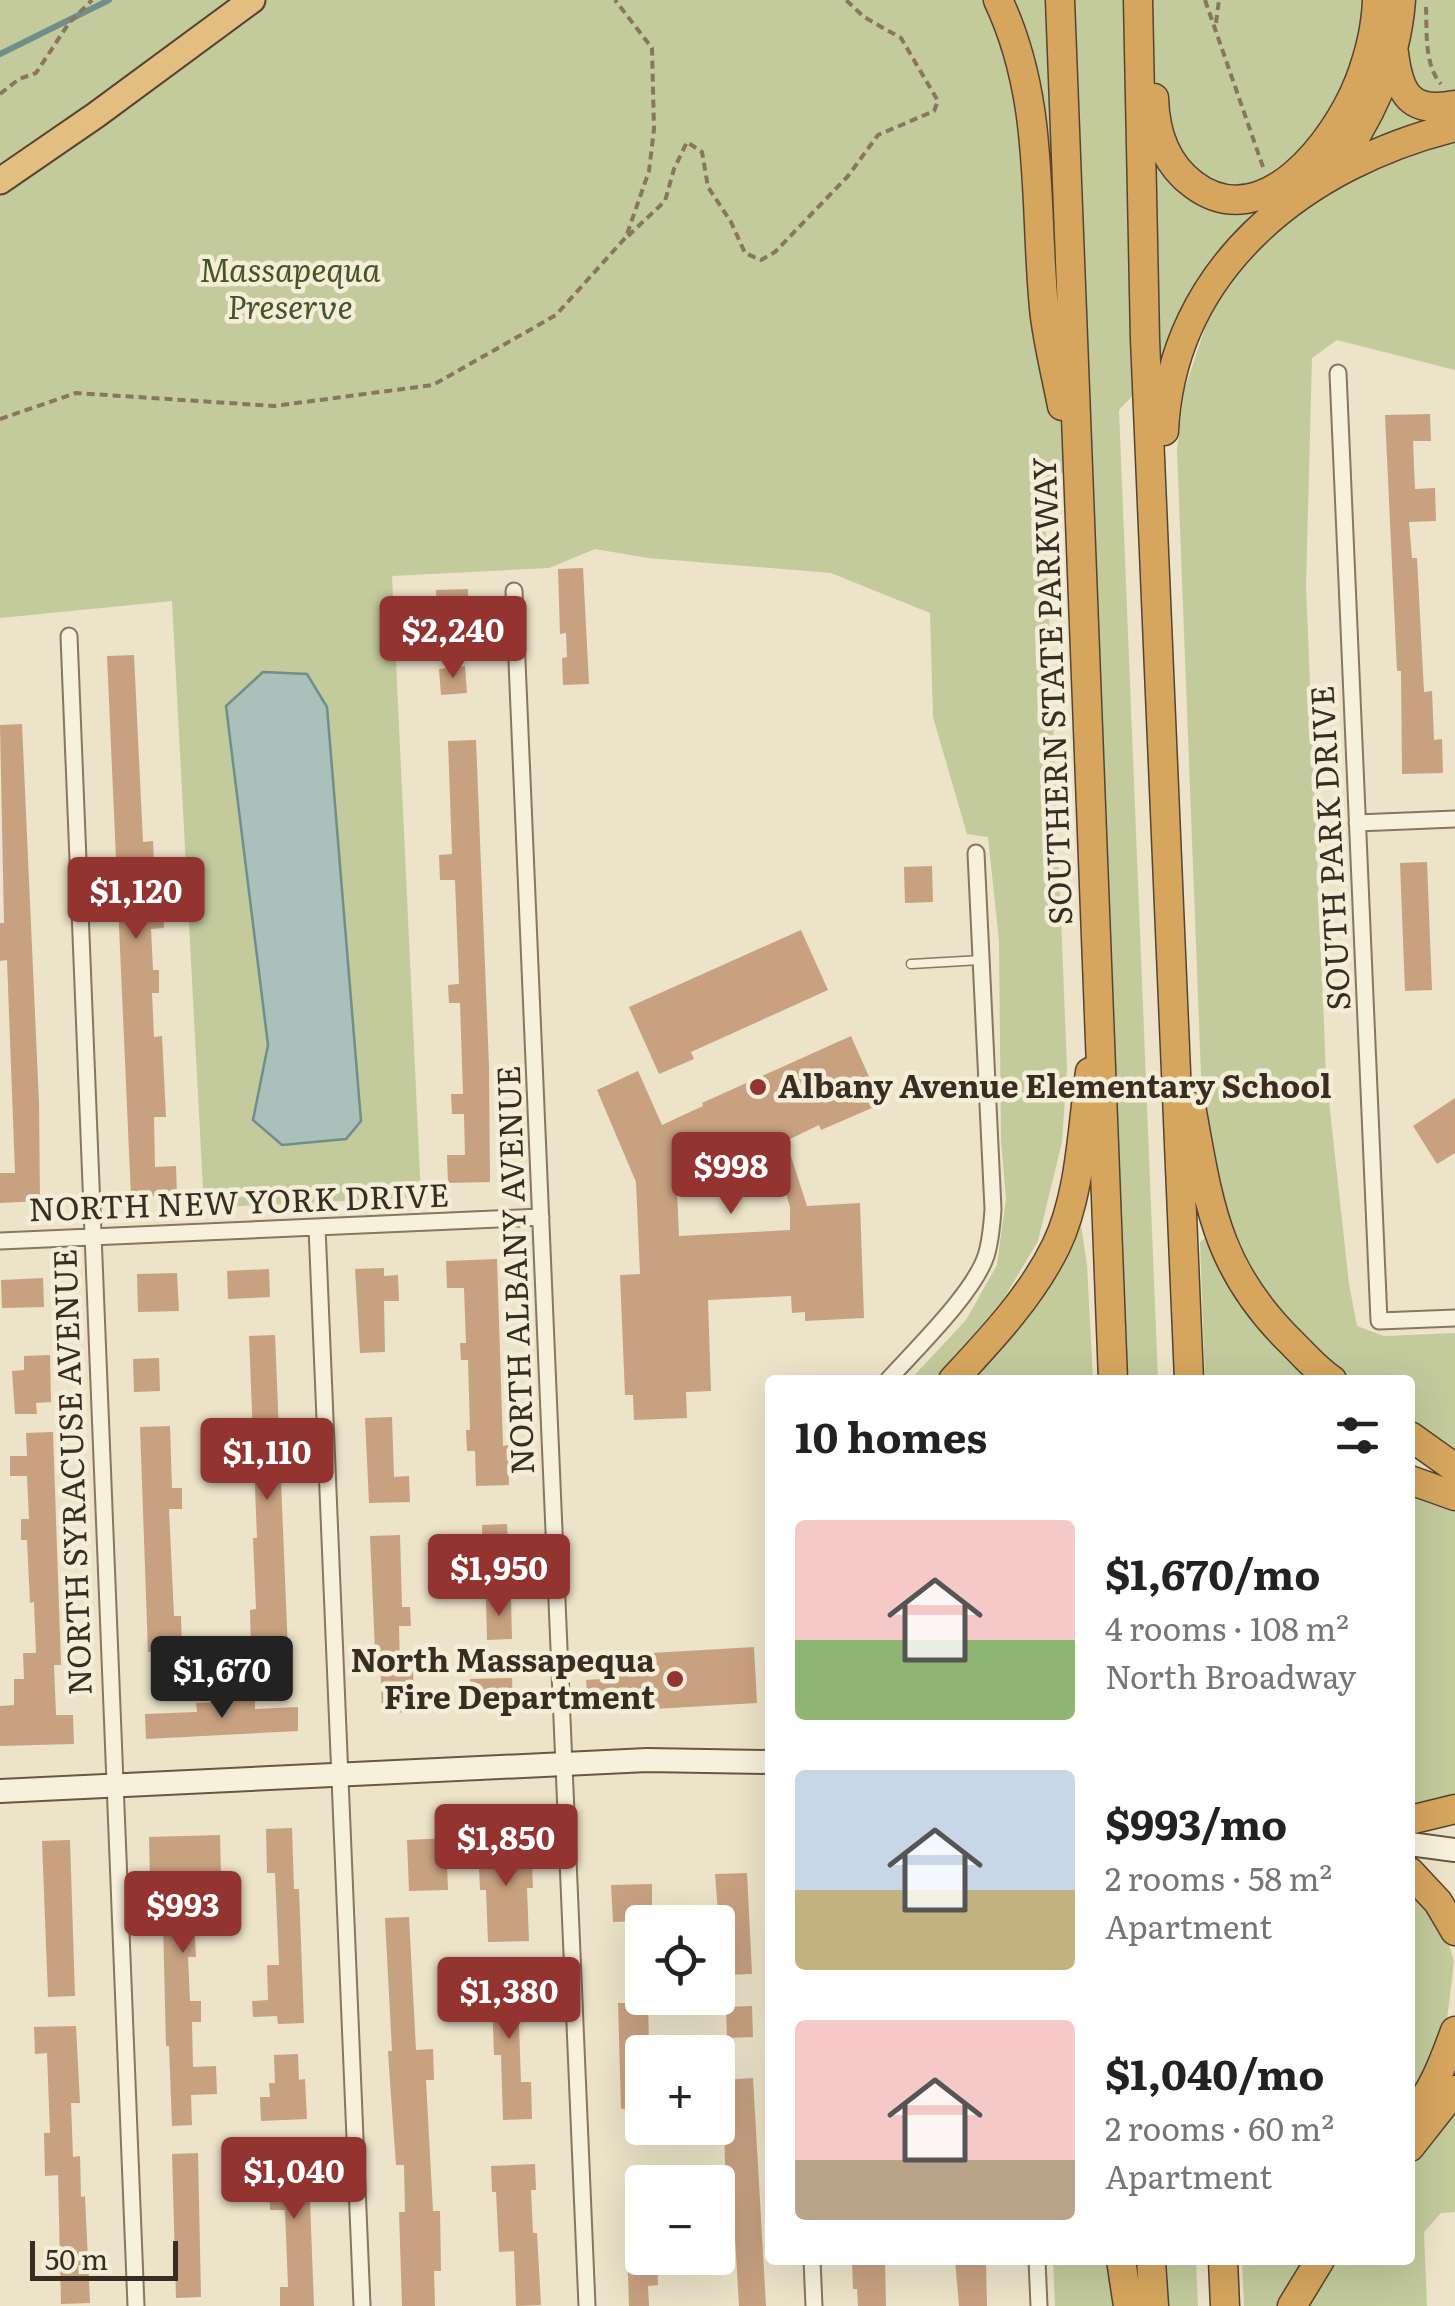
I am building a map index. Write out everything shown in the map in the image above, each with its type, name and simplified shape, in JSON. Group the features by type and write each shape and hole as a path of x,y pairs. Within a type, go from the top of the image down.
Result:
{"highway":[{"path":"0,181 252,0"},
{"path":"998,0 1021,56 1032,105 1044,311 1080,500"},
{"name":"SOUTHERN STATE PARKWAY","path":"1060,0 1114,1375"},
{"path":"1138,0 1145,339 1188,1375"},
{"path":"1151,0 1154,105 1161,142 1179,173 1192,184 1204,192 1234,199 1279,187 1322,144 1357,86 1372,39 1377,0"},
{"path":"1326,179 1361,130 1394,53 1401,0"},
{"path":"1394,53 1399,82 1410,100 1433,108 1449,96"},
{"path":"1160,728 1167,556 1164,429 1169,376 1197,304 1232,257 1274,217 1326,179 1382,151 1455,127"},
{"path":"958,1375 1001,1328 1034,1284 1057,1243 1076,1172 1101,996"},
{"path":"1172,1004 1218,1235 1239,1280 1268,1320 1327,1375"},
{"path":"1415,1440 1455,1468"},
{"path":"1415,1482 1455,1496"},
{"path":"1415,1819 1455,1808"},
{"path":"1415,1877 1438,1902 1455,1930"},
{"path":"1415,2112 1443,2064 1455,2031"},
{"path":"1415,2141 1455,2090"},
{"path":"1122,2265 1128,2306"},
{"path":"1152,2265 1154,2306"},
{"path":"1224,2265 1225,2306"},
{"path":"1292,2306 1317,2265"}],"main road":[{"path":"0,1791 564,1763 765,1762"},
{"path":"1415,1845 1455,1850"}],"street":[{"name":"SOUTH PARK DRIVE","path":"1338,373 1379,1321 1455,1318"},
{"name":"NORTH ALBANY AVENUE","path":"514,591 587,2306"},
{"name":"NORTH SYRACUSE AVENUE","path":"69,636 90,1237 136,2306"},
{"path":"1357,824 1455,820"},
{"path":"892,1375 966,1289 985,1260 991,1234 993,1208 976,854"},
{"name":"NORTH NEW YORK DRIVE","path":"0,1241 541,1217"},
{"path":"317,1227 362,2306"},
{"path":"812,2265 814,2306"},
{"path":"1037,2265 1039,2306"}],"lane":[{"path":"911,964 981,960"}],"path":[{"path":"0,94 19,79 36,73 69,23 92,0"},
{"path":"615,0 652,48 654,130 649,171 626,237"},
{"path":"0,419 76,393 274,406 433,385 556,315 664,201 674,168 688,142 702,152 708,188 731,222 745,253 761,260 775,252 848,176 878,135 934,111 938,101 901,38 864,17 846,0"},
{"path":"1206,0 1266,176"},
{"path":"1216,28 1219,0"},
{"path":"1426,0 1434,76 1449,96"}],"green space":[{"name":"Massapequa Preserve","path":"0,0 1455,0 1455,370 1337,340 1312,358 1306,586 1326,1074 1349,1284 1357,1326 1384,1336 1455,1333 1455,1458 1415,1429 1415,1375 1341,1375 1265,1303 1222,1226 1204,1153 1177,450 1184,391 1210,313 1119,410 1158,1375 1127,1375 1088,445 1044,492 1067,1068 1062,1142 1038,1241 994,1315 940,1375 915,1375 966,1320 997,1265 1006,1199 1001,1140 999,941 988,837 967,834 933,717 930,613 831,573 648,558 595,549 549,568 392,576 421,1197 204,1208 172,601 0,618"},
{"path":"1081,1225 1087,1265 1093,1375 964,1375 1072,1227"},
{"path":"1206,1237 1243,1309 1309,1375 1205,1375 1200,1242"},
{"path":"1415,1495 1447,1504 1455,1511 1455,1797 1415,1810"},
{"path":"1415,1890 1440,1917 1454,1961 1446,2028 1415,2089"},
{"path":"1455,2104 1455,2212 1441,2213 1424,2232 1427,2306 1303,2306 1326,2265 1415,2265 1415,2151"},
{"path":"1053,2265 1117,2265 1121,2306 1055,2306"},
{"path":"1167,2265 1196,2265 1198,2306 1169,2306"},
{"path":"1242,2265 1303,2265 1280,2306 1244,2306"}],"water":[{"path":"263,672 307,674 327,707 361,1121 346,1139 282,1145 253,1120 268,1045 226,706"}],"building":[{"path":"1430,414 1431,441 1413,441 1415,489 1435,488 1436,521 1409,522 1412,558 1417,558 1424,692 1432,691 1434,740 1442,739 1443,773 1402,774 1401,671 1397,671 1385,415"},
{"path":"583,568 589,684 563,685 566,633 560,634 558,569"},
{"path":"468,589 469,637 438,638 436,590"},
{"path":"134,655 143,842 153,841 154,864 142,865 144,911 163,910 164,928 151,929 153,970 159,970 159,993 152,993 154,1037 162,1036 166,1117 154,1117 155,1167 176,1166 177,1195 131,1197 107,656"},
{"path":"465,666 467,693 441,695 439,669"},
{"path":"22,724 40,1201 0,1203 0,1173 15,1173 7,960 0,961 0,923 4,923 0,725"},
{"path":"476,740 490,1182 448,1183 447,1155 465,1155 464,1114 452,1114 451,1094 463,1094 460,1003 449,1003 448,985 459,984 455,880 440,880 439,855 452,854 448,741"},
{"path":"1427,862 1432,990 1405,991 1400,863"},
{"path":"932,866 933,902 905,903 904,867"},
{"path":"801,930 828,990 691,1052 694,1059 659,1074 629,1007"},
{"path":"851,1036 881,1104 786,1141 807,1206 860,1203 864,1318 805,1321 805,1312 792,1313 791,1296 708,1300 711,1391 686,1392 687,1418 634,1420 633,1395 625,1395 620,1275 640,1274 636,1182 597,1090 638,1071 662,1125 703,1106 702,1103","holes":["772,1148 790,1207 790,1230 679,1236 677,1191"]},
{"path":"1455,1098 1455,1153 1437,1164 1413,1126"},
{"path":"497,1259 503,1446 508,1445 509,1485 476,1486 475,1451 467,1451 468,1360 461,1360 460,1343 466,1343 464,1288 447,1288 446,1261"},
{"path":"384,1268 384,1276 398,1275 399,1301 384,1301 385,1352 360,1353 355,1269"},
{"path":"269,1269 270,1297 228,1299 227,1271"},
{"path":"177,1273 179,1311 138,1312 137,1274"},
{"path":"43,1278 44,1307 2,1308 1,1280"},
{"path":"275,1335 288,1651 251,1652 250,1610 256,1609 253,1538 257,1538 249,1336"},
{"path":"50,1355 51,1402 36,1403 37,1414 15,1414 12,1371 24,1370 24,1356"},
{"path":"159,1358 160,1391 134,1392 133,1359"},
{"path":"392,1417 394,1477 409,1476 410,1502 369,1503 365,1418"},
{"path":"170,1426 172,1488 182,1488 182,1509 169,1509 174,1616 181,1616 182,1650 148,1652 140,1427"},
{"path":"53,1432 61,1665 54,1665 56,1715 73,1715 74,1744 0,1746 0,1706 14,1705 14,1679 24,1679 23,1653 36,1653 27,1540 21,1540 21,1519 29,1519 27,1476 10,1476 10,1456 27,1456 26,1433"},
{"path":"507,1524 509,1568 483,1569 482,1525"},
{"path":"400,1535 402,1607 410,1607 411,1626 399,1626 400,1667 413,1666 414,1712 382,1713 370,1536"},
{"path":"486,1599 511,1599 512,1639 487,1640"},
{"name":"North Massapequa Fire Department","path":"754,1647 757,1703 603,1712 602,1703 588,1704 586,1680 601,1679 600,1656"},
{"path":"512,1678 513,1706 471,1707 470,1679"},
{"path":"255,1700 255,1709 298,1707 298,1731 146,1739 145,1714 197,1712 196,1703"},
{"path":"292,1828 294,1889 299,1889 304,2023 278,2024 277,2016 253,2017 252,2001 268,2000 267,1965 279,1965 275,1873 267,1873 266,1829"},
{"path":"220,1835 221,1876 204,1877 205,1922 194,1922 196,1957 188,1957 190,2001 201,2001 201,2022 192,2022 193,2067 216,2066 217,2094 191,2095 192,2125 172,2126 162,1880 150,1881 149,1837"},
{"path":"446,1838 448,1890 409,1891 407,1840"},
{"path":"70,1840 75,1996 48,1997 42,1841"},
{"path":"531,1841 533,1888 527,1888 529,1941 488,1942 486,1890 480,1890 478,1844"},
{"path":"747,1873 752,1974 735,1975 735,1905 717,1905 715,1874"},
{"path":"652,1884 652,1905 625,1905 625,1921 613,1922 611,1885"},
{"path":"409,1917 416,2050 433,2049 434,2080 426,2080 433,2211 440,2211 441,2271 434,2271 435,2306 402,2306 399,2212 405,2212 404,2165 396,2165 385,1918"},
{"path":"526,1974 527,1998 518,1999 521,2082 531,2082 532,2119 503,2120 501,2055 494,2055 492,2000 484,2000 484,1975"},
{"path":"618,2003 625,2003 625,2015 648,2015 649,2035 625,2035 625,2109 621,2109"},
{"path":"752,2006 753,2037 727,2035 726,2015 735,2015 735,2007"},
{"path":"76,2026 80,2103 71,2103 73,2157 80,2156 81,2197 85,2196 90,2303 61,2304 58,2175 45,2176 44,2133 50,2133 47,2053 35,2054 34,2027"},
{"path":"298,2054 299,2080 305,2079 307,2119 261,2121 260,2097 270,2097 269,2083 275,2083 274,2055"},
{"path":"753,2078 766,2306 739,2306 735,2165 725,2165 725,2145 735,2145 735,2079"},
{"path":"308,2149 314,2306 280,2306 280,2287 288,2287 285,2210 270,2210 268,2151"},
{"path":"198,2153 201,2297 176,2298 172,2154"},
{"path":"535,2164 536,2190 531,2190 541,2305 516,2306 514,2251 499,2252 491,2166"},
{"path":"852,2265 885,2265 886,2306 858,2306 857,2289 853,2289"},
{"path":"955,2265 986,2265 987,2306 959,2306"},
{"path":"628,2275 658,2275 658,2285 648,2286 649,2306 629,2306"}],"waterway":[{"path":"0,54 109,0"}],"place":[{"name":"Albany Avenue Elementary School","path":"758,1087"},
{"name":"North Massapequa Fire Department","path":"675,1679"}]}
